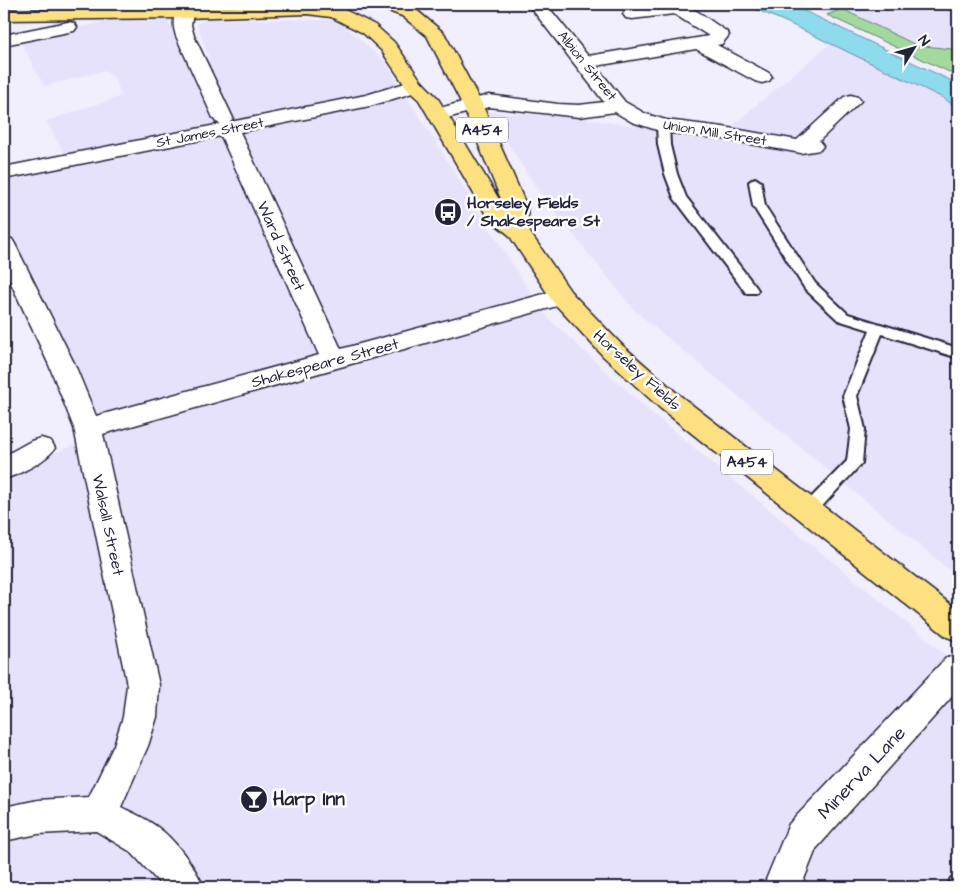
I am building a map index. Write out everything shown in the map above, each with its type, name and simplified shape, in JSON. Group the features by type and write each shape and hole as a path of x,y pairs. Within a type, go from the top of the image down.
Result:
{"highway":[{"path":"335,12 357,4"},
{"path":"375,4 394,24"},
{"name":"A454","path":"386,4 408,12 435,33"},
{"name":"A454","path":"416,4 435,33 472,104 516,207 518,231"},
{"name":"A454","path":"4,15 184,13 307,9 335,12"},
{"name":"Horseley Fields","path":"335,12 369,29 388,46 428,94 496,213 518,231 562,297 613,351 669,401 958,628"}],"street":[{"name":"Albion Street","path":"537,4 618,106"},
{"path":"584,62 716,40 720,35 677,8 632,14"},
{"name":"Ward Street","path":"184,13 182,25 185,36 334,361"},
{"path":"4,40 68,27"},
{"path":"699,43 762,77"},
{"name":"St James Street","path":"4,173 226,124 370,100 428,94 472,104"},
{"path":"472,104 489,101 534,108 579,111 618,106"},
{"name":"Union Mill Street","path":"618,106 639,118 663,126 807,146 851,101"},
{"name":"Walsall Street","path":"4,244 62,365 88,428 143,685 140,717 133,739 100,814"},
{"name":"Shakespeare Street","path":"88,428 562,297"},
{"path":"4,469 41,448"},
{"name":"Minerva Lane","path":"782,887 802,837 958,668"},
{"path":"4,824 38,817 100,814 144,839 175,872 184,887"}],"lane":[{"path":"663,126 664,145 671,174 680,198 751,290"},
{"path":"755,182 759,206 810,286 843,317 958,352"},
{"path":"808,510 854,463 858,429 850,396 878,328"}],"shaded area":[{"path":"802,4 958,4 958,52 951,49 916,45 842,9 827,15"},
{"path":"159,15 166,19 175,33 188,63 209,58 197,24 208,19 338,20 385,62 524,283 549,319 647,409 958,665 958,887 4,887 4,478 22,467 105,432 4,219 4,177 67,163 62,149 46,121 122,96 113,76 104,71 44,86 21,42 116,19"},
{"path":"831,43 943,98 958,108 958,577 635,311 541,195 488,112 567,116 731,140 736,122"}],"green space":[{"path":"842,9 916,45 951,49 958,52 958,76 827,15"}],"water":[{"path":"743,4 790,4 958,84 958,108 943,98 786,22"}],"place":[{"name":"Horseley Fields / Shakespeare St","path":"448,212"},
{"name":"Harp Inn","path":"254,799"}]}
